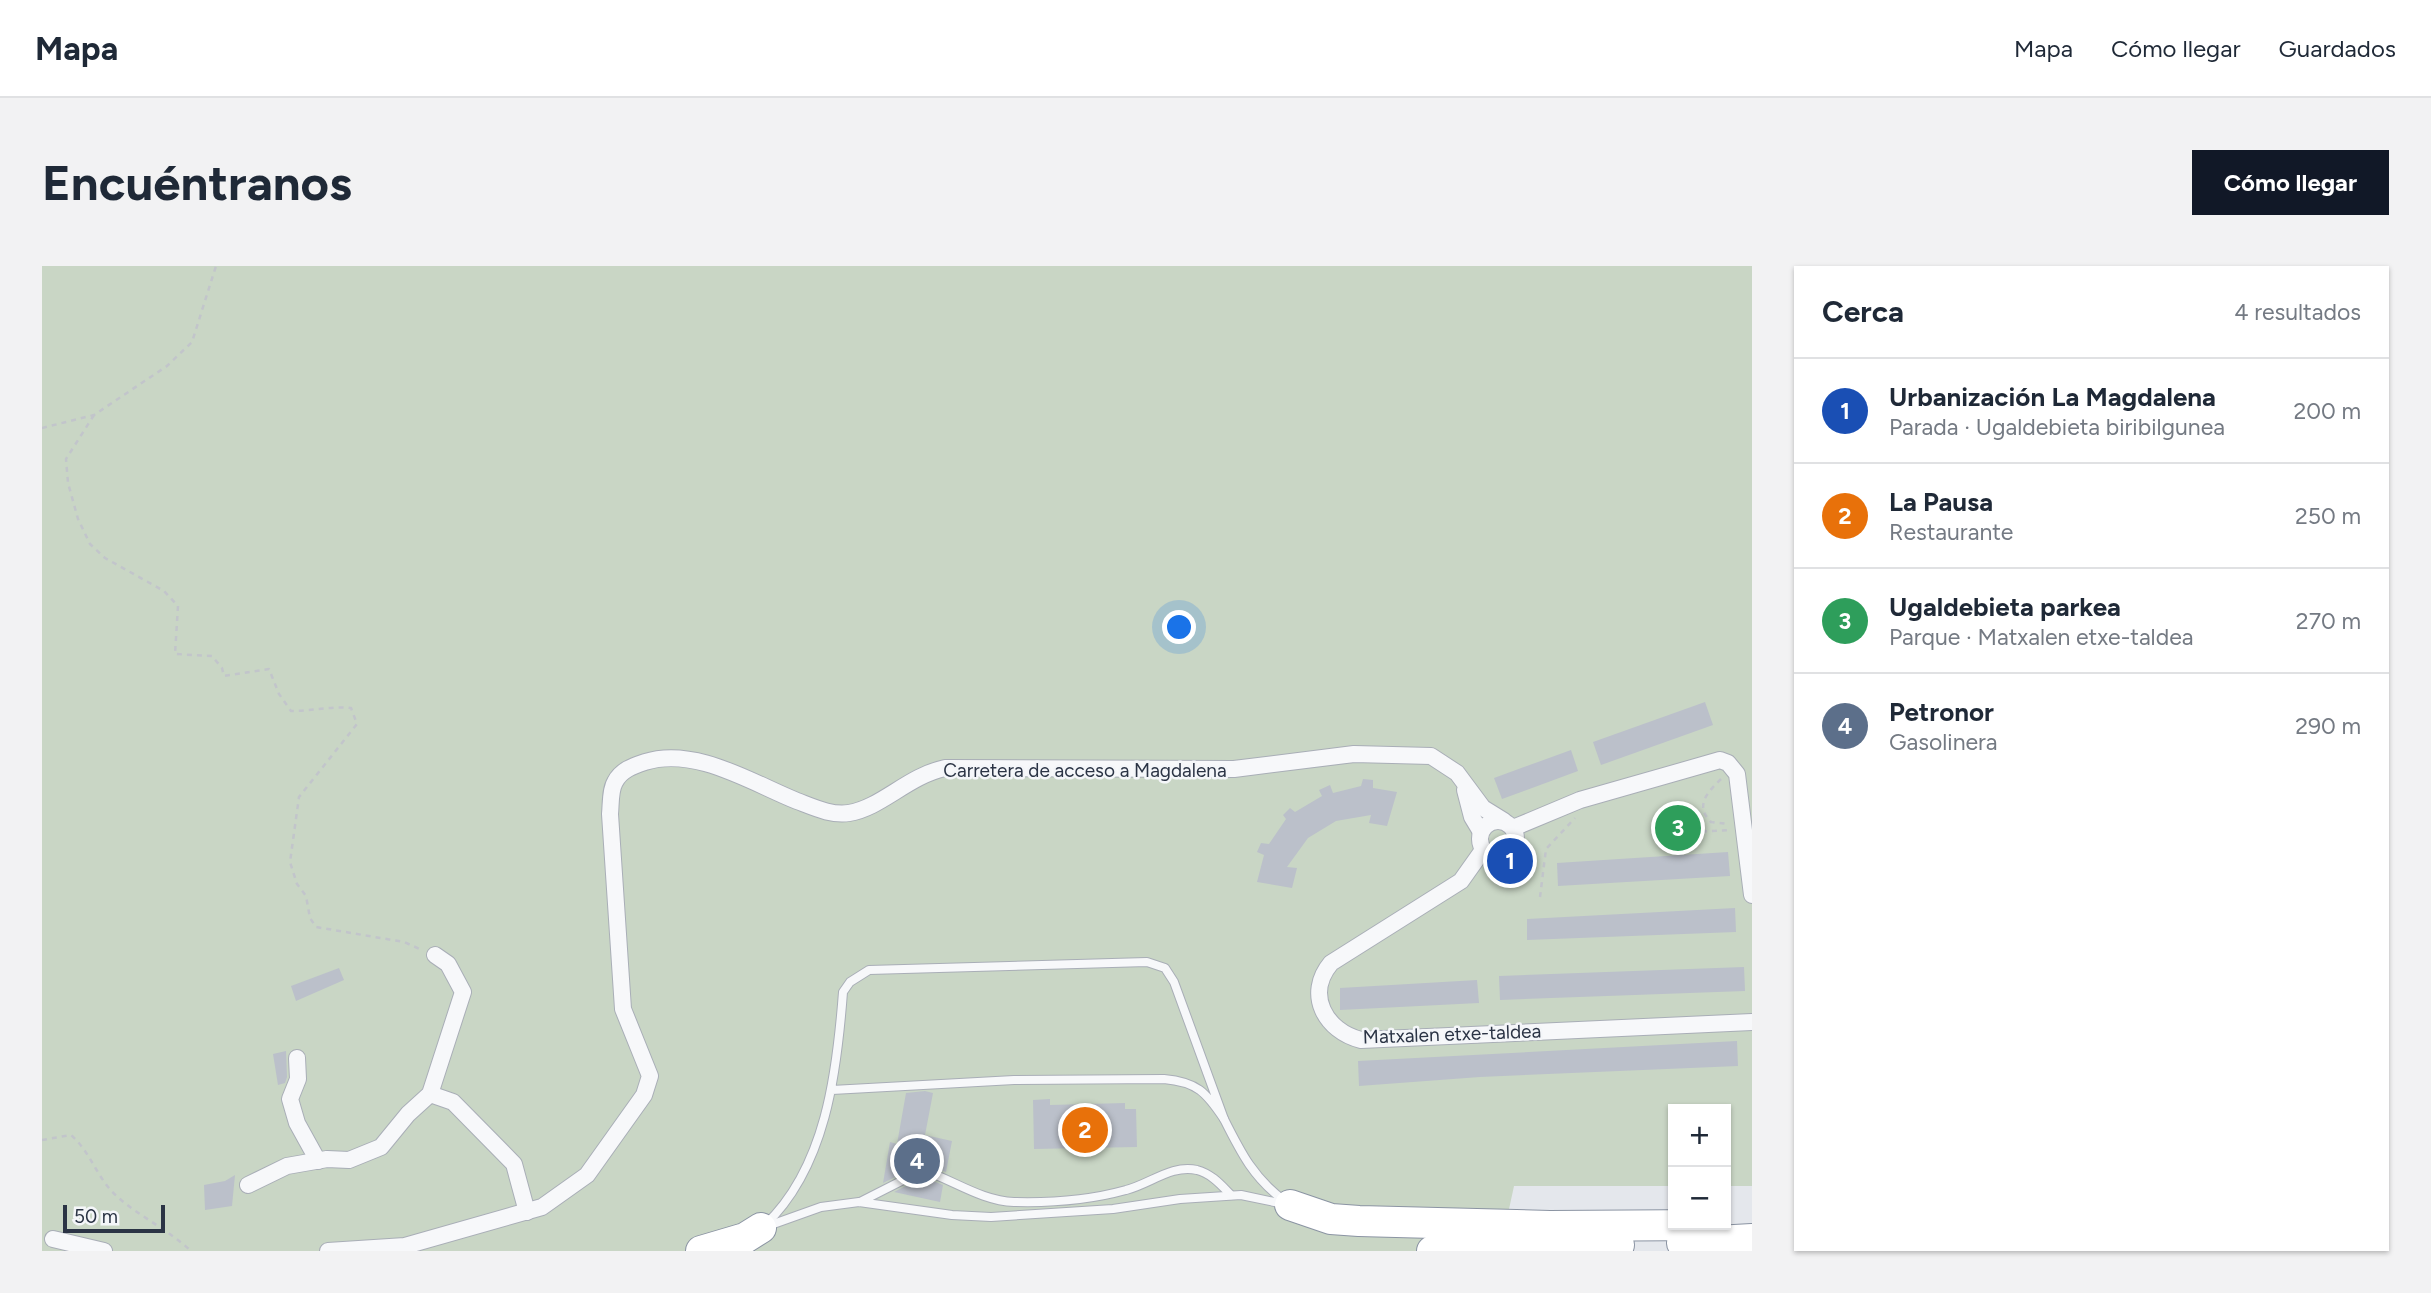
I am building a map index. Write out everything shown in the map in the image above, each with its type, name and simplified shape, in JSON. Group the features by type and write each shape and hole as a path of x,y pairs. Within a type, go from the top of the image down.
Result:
{"highway":[{"path":"1290,1205 1331,1219 1359,1221 1668,1225"},
{"path":"1731,1224 1752,1223"},
{"path":"702,1251 745,1238 761,1228"},
{"path":"1432,1251 1752,1240"}],"street":[{"name":"Carretera de acceso a Magdalena","path":"328,1251 405,1246 542,1207 587,1175 644,1095 650,1076 622,1009 610,814 614,783 628,768 656,759 686,760 711,765 820,810 848,813 874,804 923,773 945,768 1234,769 1354,754 1431,756 1457,773 1465,788 1483,808 1508,825"},
{"path":"1508,825 1516,840 1511,852 1494,857 1483,850 1481,832 1488,824 1508,825 1580,800 1720,760 1733,768 1752,895"},
{"name":"Carretera de acceso a Magdalena","path":"1465,788 1472,817 1481,832"},
{"name":"Matxalen etxe-taldea","path":"1483,850 1461,881 1331,963 1323,973 1319,988 1324,1015 1333,1028 1361,1040 1752,1022"},
{"path":"248,1185 287,1166 349,1160 380,1147 408,1114 430,1094 463,992 448,964 435,955"},
{"path":"297,1058 298,1079 290,1100 297,1123 318,1161"},
{"path":"430,1094 453,1102 514,1164 527,1212"},
{"path":"48,1237 68,1251"},
{"path":"48,1237 104,1251"}],"lane":[{"path":"761,1228 783,1208 816,1140 832,1090 843,992 850,982 869,970 1147,961 1164,968 1174,982 1224,1119 1244,1159 1256,1177 1290,1205"},
{"path":"832,1090 1014,1080 1164,1079 1187,1081 1208,1095 1224,1119"},
{"path":"859,1202 923,1170 990,1197 1010,1202 1093,1198 1127,1190 1174,1169 1196,1169 1212,1175 1231,1195"},
{"path":"761,1228 821,1208 859,1202 991,1217 1113,1209 1231,1195 1290,1205"}],"path":[{"path":"42,428 94,415 167,366 192,342 216,266"},
{"path":"94,415 66,459 68,483 78,519 90,544 105,558 164,591 178,606 175,654 212,656 222,668 224,676 269,670 279,694 291,711 325,711 333,706 351,708 357,724 299,797 290,862 297,884 306,896 310,918 316,927 404,942 435,955"},
{"path":"1733,768 1709,791 1702,801 1703,807 1711,822 1744,830"},
{"path":"1540,897 1546,849 1583,810 1580,800"},
{"path":"1652,834 1744,830"},
{"path":"42,1140 71,1135 86,1148 109,1188 171,1232 191,1251"}],"green space":[{"path":"42,266 1752,266 1752,1186 1731,1186 1731,1104 1668,1104 1668,1186 1514,1186 1500,1251 42,1251"}],"building":[{"path":"1705,702 1713,725 1601,765 1593,742"},
{"path":"1571,750 1578,771 1502,799 1494,778"},
{"path":"1363,779 1373,780 1373,788 1397,792 1387,826 1369,823 1371,815 1336,821 1308,838 1287,867 1297,868 1292,888 1257,882 1264,855 1257,852 1261,843 1269,844 1286,819 1283,815 1290,808 1295,812 1322,796 1319,790 1330,785 1333,793 1361,786"},
{"path":"1728,852 1730,876 1558,886 1557,863"},
{"path":"1735,908 1736,932 1527,940 1527,919"},
{"path":"1744,967 1745,991 1500,1000 1499,976"},
{"path":"339,968 344,980 296,1001 291,986"},
{"path":"1477,980 1479,1003 1340,1010 1340,988"},
{"path":"1737,1041 1738,1066 1480,1077 1359,1086 1358,1061"},
{"path":"286,1051 287,1077 285,1083 278,1085 273,1054"},
{"path":"906,1093 933,1093 925,1135 952,1141 946,1172 922,1164 883,1183 890,1142 897,1144"},
{"path":"1050,1099 1050,1105 1125,1103 1125,1109 1136,1109 1137,1147 1034,1149 1033,1100"},
{"path":"235,1175 232,1206 205,1210 204,1185 225,1181"},
{"path":"923,1177 943,1185 940,1202 894,1192"}],"place":[{"name":"Ugaldebieta parkea","path":"1678,828"},
{"name":"Urbanización La Magdalena","path":"1510,861"},
{"name":"La Pausa","path":"1085,1130"},
{"name":"Petronor","path":"917,1161"}]}
